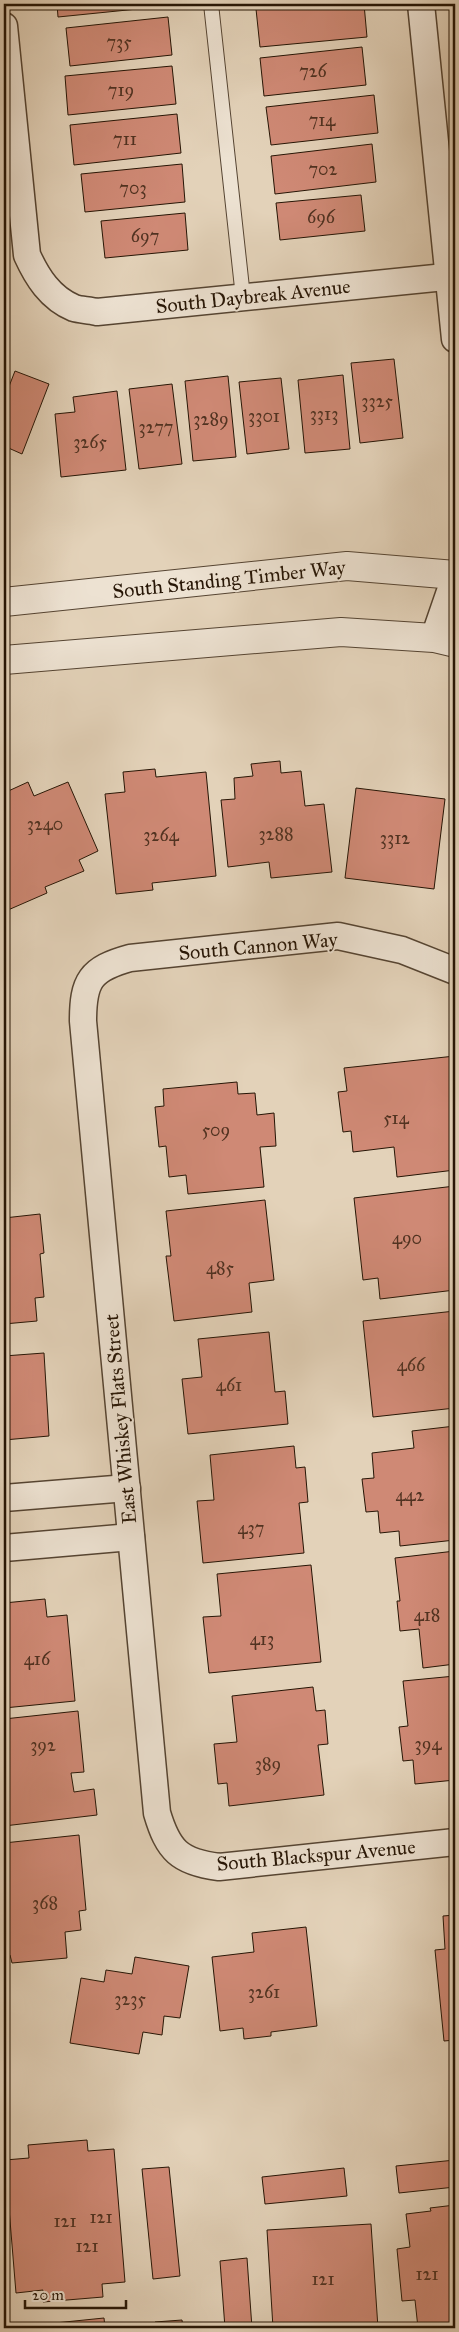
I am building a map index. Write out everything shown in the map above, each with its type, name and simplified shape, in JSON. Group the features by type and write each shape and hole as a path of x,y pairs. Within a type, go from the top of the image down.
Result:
{"street":[{"path":"421,4 452,276 455,339"},
{"name":"South Daybreak Avenue","path":"4,26 27,255 37,278 54,295 74,308 97,312 452,276"},
{"name":"South Standing Timber Way","path":"4,602 347,566 455,576"},
{"path":"4,660 341,632 445,641 455,576"},
{"name":"South Cannon Way","path":"91,978 107,964 130,958 338,936 402,950 455,971"},
{"name":"East Whiskey Flats Street","path":"91,978 83,998 83,1021 157,1813 164,1835 179,1855"},
{"path":"4,1498 127,1488"},
{"path":"4,1548 131,1537"},
{"name":"South Blackspur Avenue","path":"179,1855 198,1864 219,1867 455,1842"}],"lane":[{"path":"211,4 242,297"}],"building":[{"path":"57,4 166,4 167,6 58,17"},
{"path":"305,4 364,4 367,37 260,47 256,9"},
{"path":"168,17 172,55 70,66 66,28"},
{"path":"362,47 366,85 264,96 260,58"},
{"path":"172,66 176,104 68,115 65,76"},
{"path":"374,95 378,133 271,145 266,107"},
{"path":"177,114 181,153 74,165 70,125"},
{"path":"372,144 376,182 275,194 271,156"},
{"path":"182,164 185,202 85,212 81,174"},
{"path":"361,195 365,231 280,240 276,203"},
{"path":"185,213 188,250 105,258 101,221"},
{"path":"394,359 403,438 360,443 351,363"},
{"path":"15,371 49,384 22,454 4,446 4,388 8,389"},
{"path":"343,375 350,449 305,453 298,380"},
{"path":"228,376 236,457 193,461 185,381"},
{"path":"281,378 289,449 247,454 239,382"},
{"path":"172,384 182,464 139,469 129,389"},
{"path":"117,391 126,470 61,477 55,414 75,412 73,397"},
{"path":"280,761 281,773 301,771 305,806 324,804 332,872 271,878 269,862 228,867 221,800 235,799 234,778 253,776 251,764"},
{"path":"155,769 156,777 206,772 216,876 152,883 153,890 116,894 105,794 125,792 123,772"},
{"path":"28,782 34,796 68,782 98,851 79,860 84,871 45,887 47,893 8,910 4,899 4,793"},
{"path":"356,788 445,799 434,889 345,878"},
{"path":"455,867 455,884 450,882"},
{"path":"455,1056 455,1103 450,1104 455,1170 397,1177 394,1147 353,1152 351,1131 343,1132 338,1092 347,1091 344,1068"},
{"path":"237,1082 238,1094 255,1093 257,1115 274,1113 276,1146 260,1147 264,1187 188,1194 186,1175 169,1177 166,1146 159,1147 155,1107 164,1106 163,1089"},
{"path":"455,1186 455,1290 380,1299 378,1278 363,1280 354,1198"},
{"path":"265,1200 274,1280 249,1283 252,1312 174,1321 166,1256 171,1256 166,1211"},
{"path":"40,1214 44,1253 40,1254 44,1297 35,1298 37,1321 4,1324 4,1218"},
{"path":"455,1311 455,1408 373,1417 363,1321"},
{"path":"269,1332 275,1392 285,1391 288,1424 188,1434 182,1379 202,1377 198,1339"},
{"path":"44,1353 49,1436 4,1440 4,1356"},
{"path":"455,1426 455,1540 400,1546 399,1531 380,1533 378,1511 366,1512 362,1479 374,1478 372,1453 414,1448 412,1431"},
{"path":"294,1446 296,1468 305,1467 308,1502 299,1503 304,1553 203,1563 197,1501 214,1500 210,1455"},
{"path":"455,1551 455,1664 423,1668 419,1629 400,1631 397,1601 400,1601 395,1558"},
{"path":"311,1565 321,1662 209,1673 203,1617 221,1616 217,1574"},
{"path":"45,1599 47,1617 67,1615 75,1701 4,1708 4,1603"},
{"path":"455,1676 455,1780 415,1784 413,1760 403,1761 399,1727 408,1726 403,1681"},
{"path":"313,1687 316,1711 325,1710 328,1744 318,1745 324,1795 229,1806 227,1783 218,1784 214,1744 237,1742 232,1696"},
{"path":"78,1711 84,1772 71,1773 74,1792 94,1789 97,1815 4,1826 4,1719"},
{"path":"79,1835 86,1910 79,1911 81,1930 65,1932 67,1958 12,1963 10,1955 4,1955 4,1924 6,1923 4,1843"},
{"path":"455,1915 455,2040 444,2041 435,1950 445,1949 443,1916"},
{"path":"306,1927 317,2026 271,2032 271,2036 244,2039 243,2028 220,2031 212,1957 254,1952 252,1933"},
{"path":"135,1957 189,1966 180,2018 164,2016 162,2035 143,2032 139,2054 70,2043 81,1978 104,1982 106,1970 132,1974"},
{"path":"87,2140 88,2151 114,2149 125,2282 102,2284 103,2297 43,2302 43,2290 16,2293 5,2160 29,2158 28,2145"},
{"path":"455,2160 455,2187 399,2193 396,2166"},
{"path":"169,2167 180,2276 153,2279 142,2169"},
{"path":"344,2168 347,2196 265,2204 262,2177"},
{"path":"455,2205 455,2328 418,2328 415,2300 402,2301 397,2249 410,2247 406,2214 431,2211 430,2208"},
{"path":"371,2224 378,2328 273,2328 267,2230"},
{"path":"247,2258 252,2328 225,2328 220,2261"},
{"path":"104,2318 105,2328 46,2328 45,2324"},
{"path":"182,2320 183,2328 156,2328 155,2322"}]}
